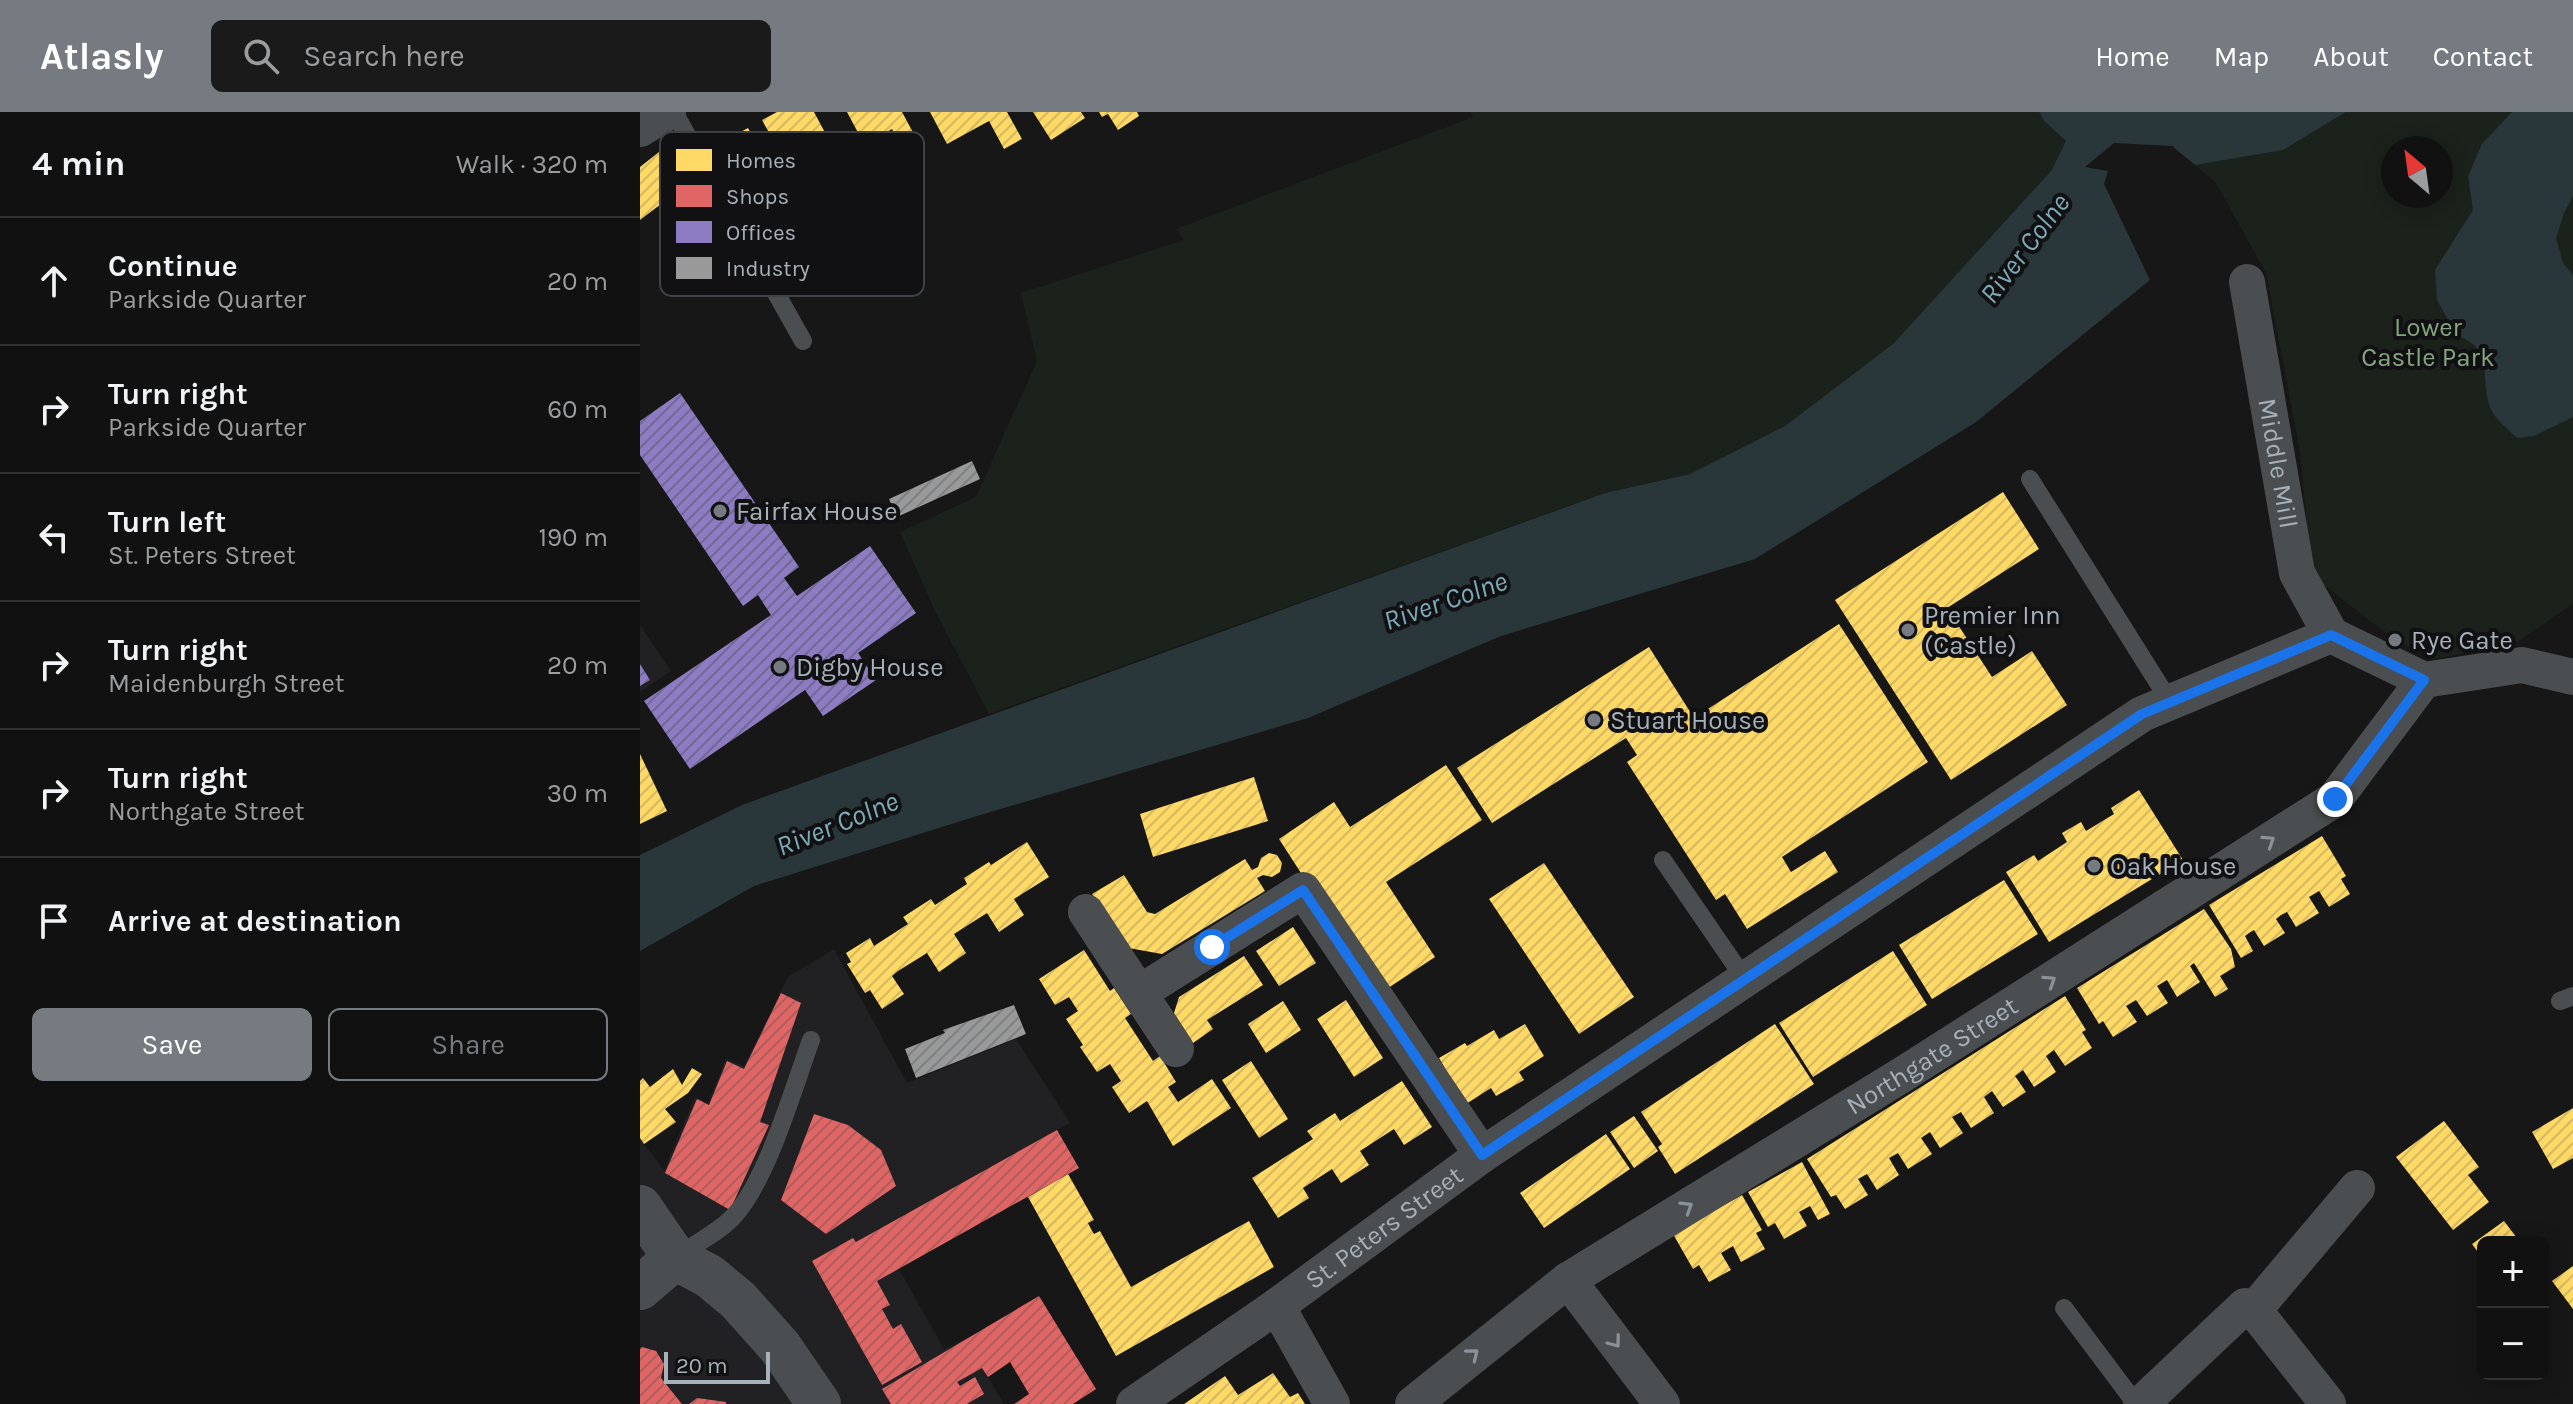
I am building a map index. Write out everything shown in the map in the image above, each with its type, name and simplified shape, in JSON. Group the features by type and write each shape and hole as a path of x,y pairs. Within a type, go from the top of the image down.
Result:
{"street":[{"path":"640,129 668,112"},
{"name":"Middle Mill","path":"2247,282 2297,573 2331,635"},
{"path":"2331,635 2424,680 2522,665 2573,677"},
{"name":"St. Peters Street","path":"1134,1404 1277,1306 1482,1155 2142,714 2331,635"},
{"name":"Northgate Street","path":"1413,1404 1568,1280 1905,1073 2335,799 2424,680"},
{"path":"1139,993 1303,890 1482,1155"},
{"path":"1086,912 1176,1049"},
{"path":"2254,1310 2357,1188"},
{"path":"640,1207 675,1258 709,1276 738,1300 780,1347 819,1404"},
{"path":"640,1288 675,1258"},
{"path":"1568,1280 1662,1404"},
{"path":"1277,1306 1332,1404"},
{"path":"2139,1404 2245,1306 2254,1310 2328,1404"}],"lane":[{"path":"674,112 685,132"},
{"path":"778,296 803,341"},
{"path":"2030,479 2170,702"},
{"path":"1663,860 1746,981"},
{"path":"675,1258 730,1220 748,1200 765,1164 811,1040"},
{"path":"2064,1308 2139,1404"}],"shaded area":[{"path":"640,625 671,671 640,692"},
{"path":"834,949 907,1083 1016,1039 1070,1123 877,1230 944,1349 965,1339 1004,1404 640,1404 640,1139 664,1170 695,1097 708,1103 726,1059 744,1066 788,977"}],"green space":[{"path":"1470,112 2039,112 2044,121 2066,141 2051,171 1893,344 1785,426 1690,474 1604,493 989,714 935,611 900,532 976,497 1037,361 1021,293 1184,240 1176,229 1473,117"},
{"name":"Lower Castle Park","path":"2346,112 2573,112 2573,604 2514,644 2433,659 2395,640 2312,576 2300,452 2266,273 2216,183 2195,165 2283,150"}],"water":[{"name":"River Colne","path":"2039,112 2346,112 2283,150 2195,165 2172,146 2114,143 2085,167 2108,171 2104,184 2150,280 1976,422 1755,559 1501,636 1308,718 754,886 640,951 640,855 742,805 1605,493 1690,474 1785,426 1893,344 2051,171 2066,141 2044,121"},
{"path":"2512,112 2573,112 2573,196 2556,238 2563,263 2573,275 2573,417 2534,436 2517,438 2493,414 2481,355 2476,347 2457,336 2437,300 2435,270 2473,210 2468,176 2482,144"}],"building: Homes":[{"path":"777,112 814,112 825,132 769,132 762,120"},
{"path":"847,112 902,112 913,132 894,132 892,129 887,132 858,132"},
{"path":"930,112 1007,112 1022,139 1004,149 989,121 947,144"},
{"path":"1033,112 1081,112 1085,118 1051,140"},
{"path":"1099,112 1137,112 1139,116 1118,130 1108,114 1102,117"},
{"path":"660,151 660,205 640,220 640,167"},
{"name":"Premier Inn (Castle)","path":"2003,492 2039,549 1947,608 1992,677 2032,651 2067,705 1951,780 1835,600"},
{"path":"1839,624 1928,762 1782,857 1791,872 1825,851 1838,872 1747,929 1725,894 1716,900 1627,762 1637,755 1626,738 1492,823 1457,768 1649,647 1694,718"},
{"path":"640,754 667,811 640,824"},
{"path":"1446,765 1482,820 1386,882 1435,957 1379,994 1279,839 1334,802 1350,827"},
{"path":"1254,777 1268,821 1153,857 1140,814"},
{"name":"Oak House","path":"2139,790 2183,860 2049,942 2006,872 2034,855 2038,861 2067,842 2062,833 2081,822 2086,831 2114,814 2111,808"},
{"path":"2322,836 2346,876 2341,879 2350,894 2329,907 2319,891 2309,897 2319,913 2296,927 2287,912 2281,915 2276,919 2285,933 2264,946 2254,930 2245,936 2253,951 2241,958 2209,905"},
{"path":"1027,842 1049,877 1014,899 1024,915 999,932 987,913 954,934 966,953 939,972 927,953 898,971 892,976 904,994 882,1009 870,990 865,993 847,964 851,962 846,953 870,938 874,946 908,924 903,917 931,899 935,905 967,884 964,878"},
{"path":"1269,853 1277,855 1282,863 1280,872 1272,877 1263,875 1257,878 1265,891 1162,954 1123,947 1092,894 1124,875 1147,912 1155,914 1245,859 1252,870 1258,867 1261,858"},
{"path":"1544,863 1634,997 1579,1034 1489,899"},
{"path":"2004,880 2038,934 1932,999 1899,945"},
{"path":"2204,909 2231,949 2235,967 2220,976 2228,989 2215,997 2194,963 2190,966 2200,982 2177,997 2167,980 2157,986 2168,1003 2147,1016 2136,1000 2126,1006 2137,1022 2113,1037 2103,1021 2099,1024 2077,988"},
{"path":"1293,927 1316,963 1279,986 1256,951"},
{"path":"1084,950 1110,991 1114,988 1131,1014 1125,1018 1153,1061 1160,1056 1176,1082 1168,1087 1178,1102 1212,1079 1231,1108 1173,1146 1147,1101 1129,1113 1112,1087 1121,1081 1110,1064 1097,1072 1080,1047 1083,1045 1066,1019 1078,1011 1069,997 1055,1005 1039,979"},
{"path":"1893,951 1927,1005 1813,1077 1779,1023"},
{"path":"1244,956 1263,985 1207,1020 1213,1029 1193,1043 1174,1013 1179,997"},
{"path":"2065,996 2086,1030 2082,1032 2092,1048 2065,1066 2054,1050 2046,1056 2056,1072 2034,1087 2023,1070 2015,1076 2026,1092 2003,1107 1992,1091 1984,1097 1994,1113 1971,1128 1961,1112 1952,1117 1963,1133 1940,1148 1930,1132 1921,1138 1932,1154 1908,1169 1898,1153 1889,1158 1899,1175 1877,1190 1867,1174 1858,1179 1868,1195 1845,1209 1836,1195 1831,1197 1807,1159"},
{"path":"1346,1000 1383,1058 1354,1077 1317,1019"},
{"path":"1283,1001 1301,1030 1266,1053 1248,1024"},
{"path":"1525,1024 1544,1056 1519,1072 1524,1080 1496,1096 1491,1088 1466,1104 1439,1058 1494,1030 1499,1039"},
{"path":"1775,1024 1814,1084 1675,1174 1658,1147 1662,1144 1641,1112"},
{"path":"1251,1061 1288,1119 1259,1138 1222,1080"},
{"path":"692,1068 702,1074 688,1093 665,1109 676,1122 644,1144 640,1138 640,1081 643,1078 650,1087 673,1069 682,1085"},
{"path":"1402,1081 1432,1127 1404,1145 1394,1129 1360,1151 1369,1165 1341,1183 1332,1169 1303,1188 1309,1198 1278,1218 1252,1178 1313,1139 1307,1131 1335,1113 1340,1121"},
{"path":"2573,1108 2573,1158 2553,1169 2532,1132"},
{"path":"1634,1116 1658,1151 1634,1168 1610,1132"},
{"path":"2444,1121 2479,1167 2468,1175 2489,1202 2453,1230 2396,1157"},
{"path":"1606,1134 1630,1169 1544,1228 1520,1193"},
{"path":"1802,1162 1830,1214 1818,1220 1810,1206 1799,1212 1807,1226 1784,1239 1775,1223 1768,1227 1748,1192"},
{"path":"1068,1174 1094,1220 1088,1223 1091,1229 1094,1234 1100,1231 1131,1287 1249,1221 1274,1267 1116,1356 1028,1197"},
{"path":"1742,1195 1762,1230 1756,1233 1765,1249 1741,1262 1733,1246 1721,1253 1731,1270 1709,1282 1699,1265 1693,1269 1673,1234"},
{"path":"2504,1221 2515,1236 2483,1236"},
{"path":"2573,1266 2573,1309 2552,1281"},
{"path":"1273,1373 1290,1397 1298,1393 1305,1404 1184,1404 1225,1376 1238,1395"}],"building: Shops":[{"path":"781,993 801,1003 760,1122 769,1125 730,1210 665,1173 697,1099 709,1105 727,1061 744,1069"},
{"path":"814,1114 848,1125 881,1150 896,1186 826,1234 781,1200"},
{"path":"1057,1130 1079,1168 877,1281 890,1305 882,1309 893,1329 901,1324 922,1362 882,1385 812,1261 853,1238 856,1242"},
{"path":"1039,1296 1096,1389 1073,1404 1014,1404 1029,1394 1010,1362 988,1377 982,1368 957,1382 960,1386 975,1377 984,1394 967,1404 891,1404 882,1389"},
{"path":"642,1347 656,1351 664,1364 661,1378 682,1404 640,1404"},
{"path":"697,1398 726,1402 726,1404 689,1404"}],"building: Offices":[{"name":"Digby House","path":"680,393 799,567 784,578 797,596 870,546 916,613 858,653 876,680 823,716 805,690 690,769 644,701 771,615 758,595 743,606 640,455 640,421"},
{"path":"640,664 650,680 640,686"}],"building: Industry":[{"path":"972,461 980,479 897,517 889,499"},
{"path":"1014,1005 1026,1034 916,1078 905,1049 945,1033 943,1030"}],"place":[{"name":"Fairfax House","path":"720,511"},
{"name":"Premier Inn (Castle)","path":"1908,630"},
{"name":"Rye Gate","path":"2395,640"},
{"name":"Digby House","path":"780,667"},
{"name":"Stuart House","path":"1594,720"},
{"name":"Oak House","path":"2094,866"}],"route":[{"path":"1212,947 1303,890 1482,1155 2142,714 2331,635 2424,680 2335,799"}]}
